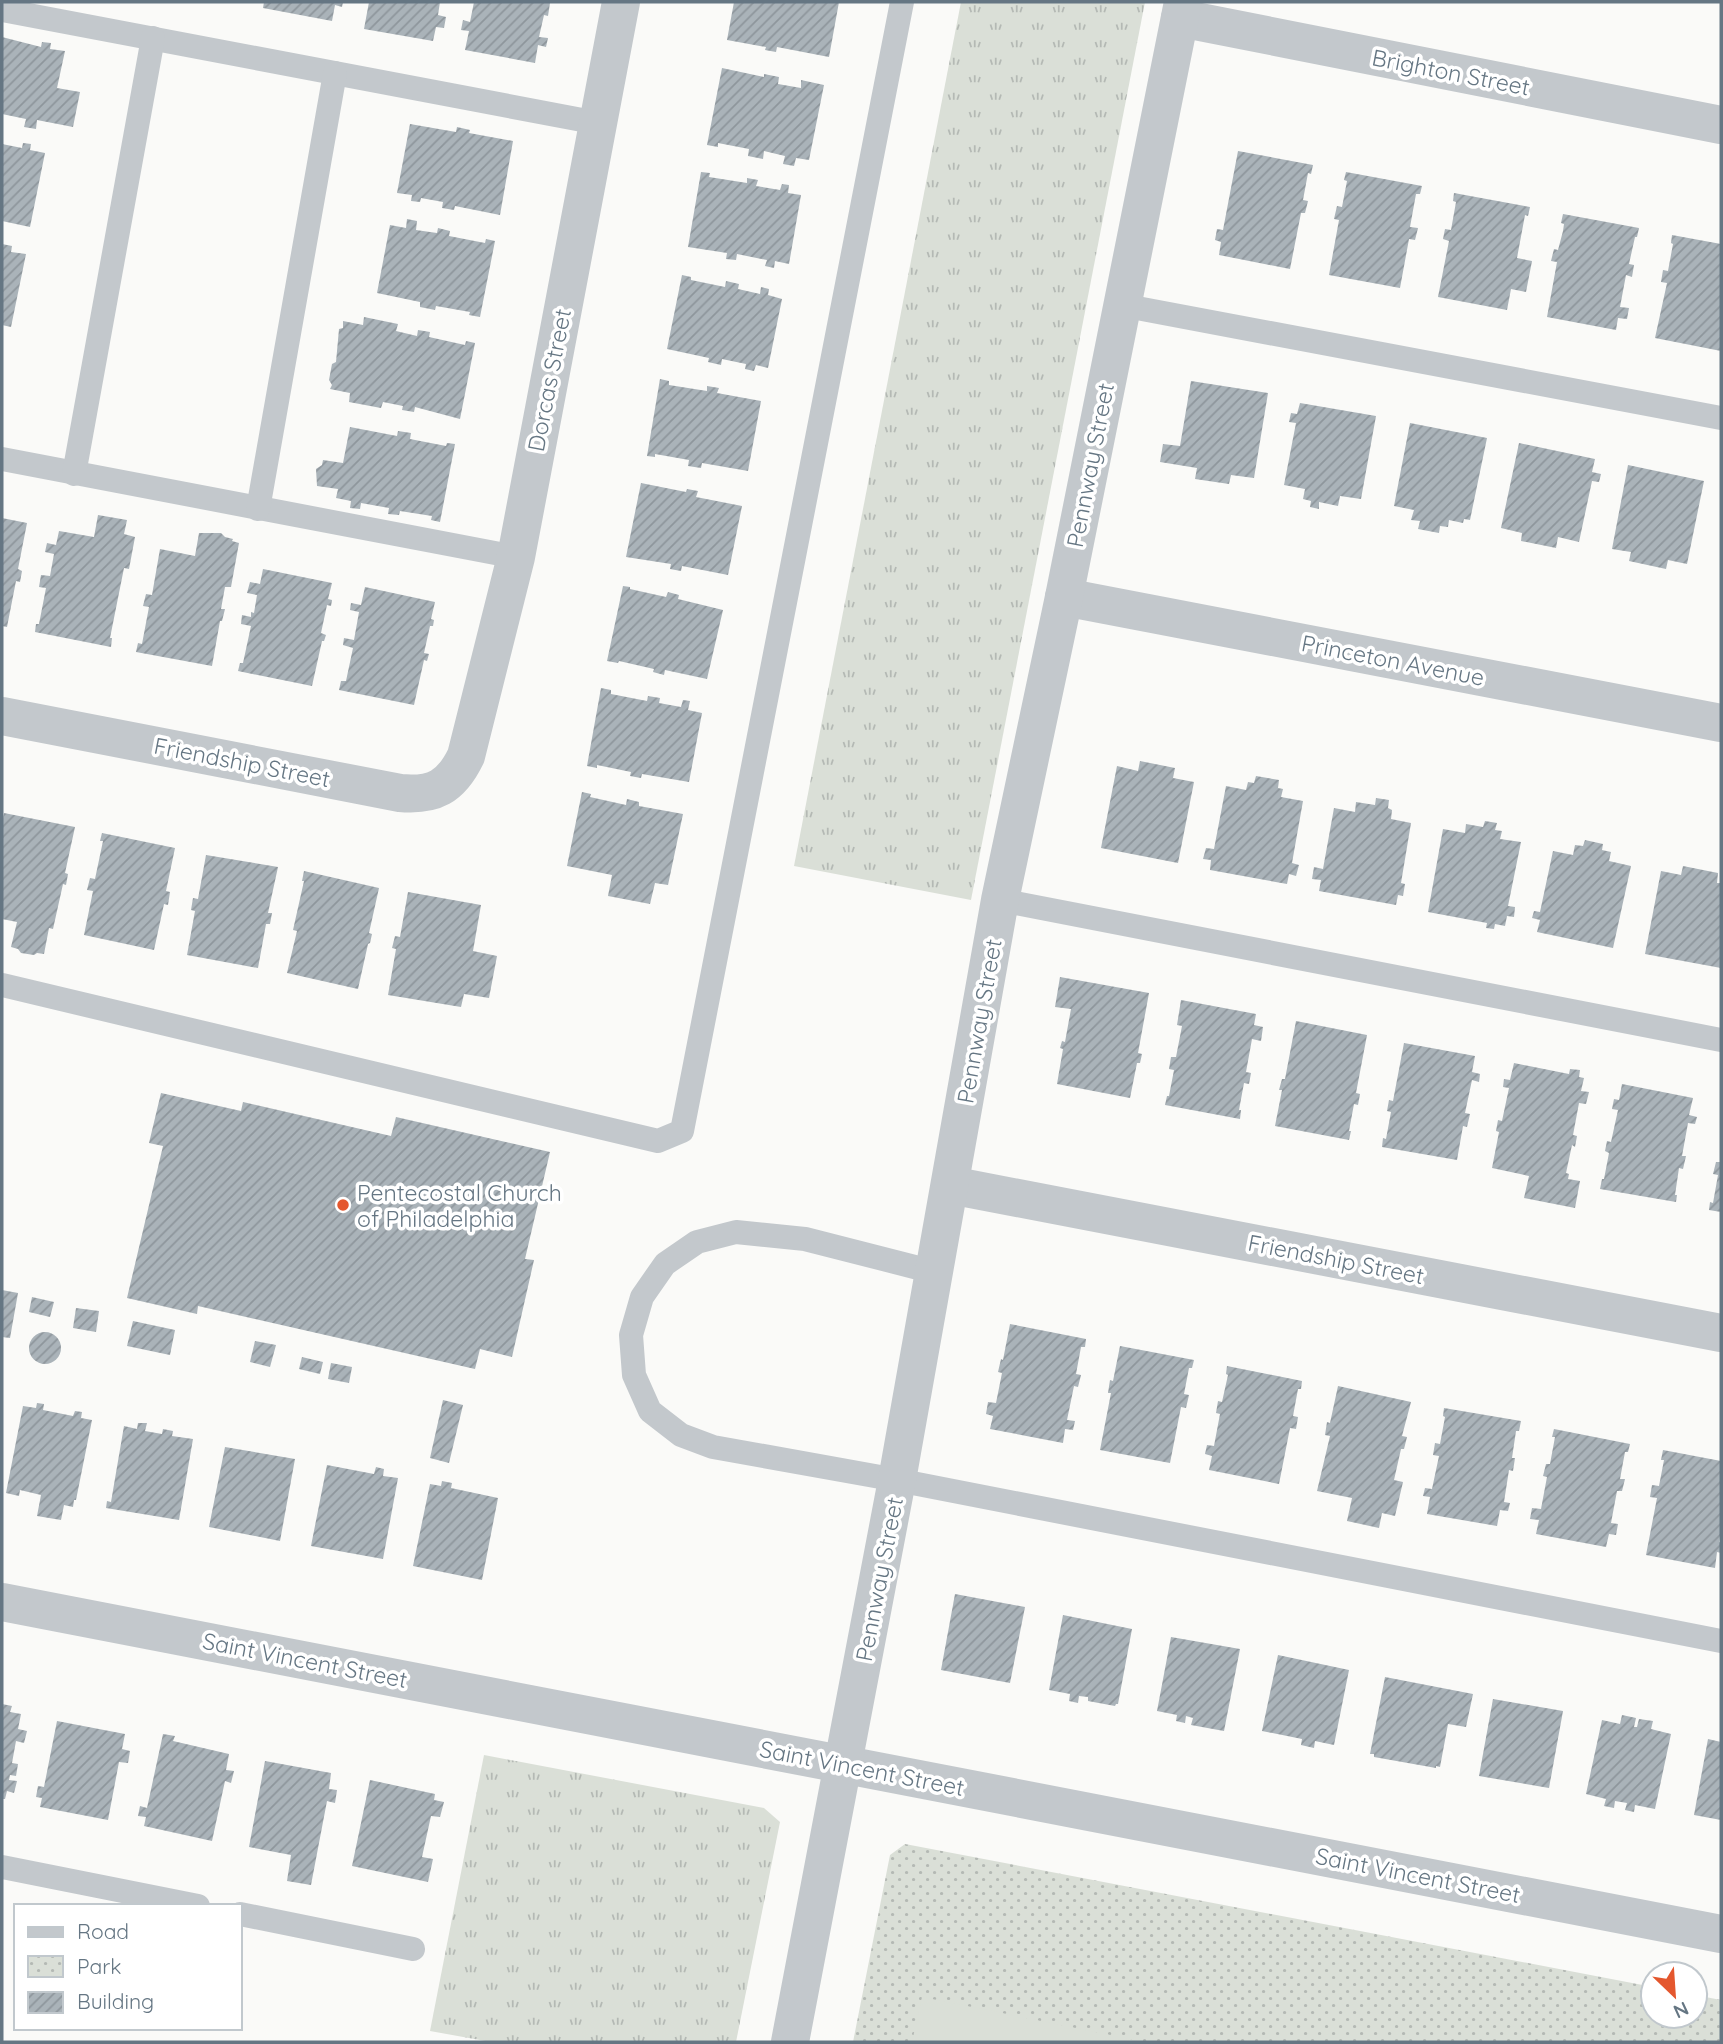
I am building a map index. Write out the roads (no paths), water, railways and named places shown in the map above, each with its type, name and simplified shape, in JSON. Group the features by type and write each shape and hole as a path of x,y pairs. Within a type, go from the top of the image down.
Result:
{"street":[{"name":"Dorcas Street","path":"466,756 516,557 621,2"},
{"name":"Brighton Street","path":"1181,10 1721,125"},
{"name":"Pennway Street","path":"790,2042 897,1480 1000,900 1064,597 1181,10"},
{"name":"Princeton Avenue","path":"1064,597 1721,723"},
{"name":"Friendship Street","path":"2,716 416,795 433,792 448,783 459,772 466,756"},
{"name":"Friendship Street","path":"950,1185 1721,1333"},
{"name":"Saint Vincent Street","path":"2,1602 1721,1934"}],"lane":[{"path":"2,985 658,1141 682,1132 902,2"},
{"path":"2,10 598,123"},
{"path":"74,474 152,38"},
{"path":"258,509 335,73"},
{"path":"1121,305 1721,418"},
{"path":"2,459 516,557"},
{"path":"1000,900 1721,1040"},
{"path":"934,1272 805,1239 736,1232 698,1242 665,1264 642,1297 631,1335 634,1375 650,1411 681,1435 713,1447 897,1480 1721,1641"},
{"path":"2,1867 188,1904"},
{"path":"242,1914 413,1949"}],"place":[{"name":"Pentecostal Church of Philadelphia","path":"343,1205"}]}
